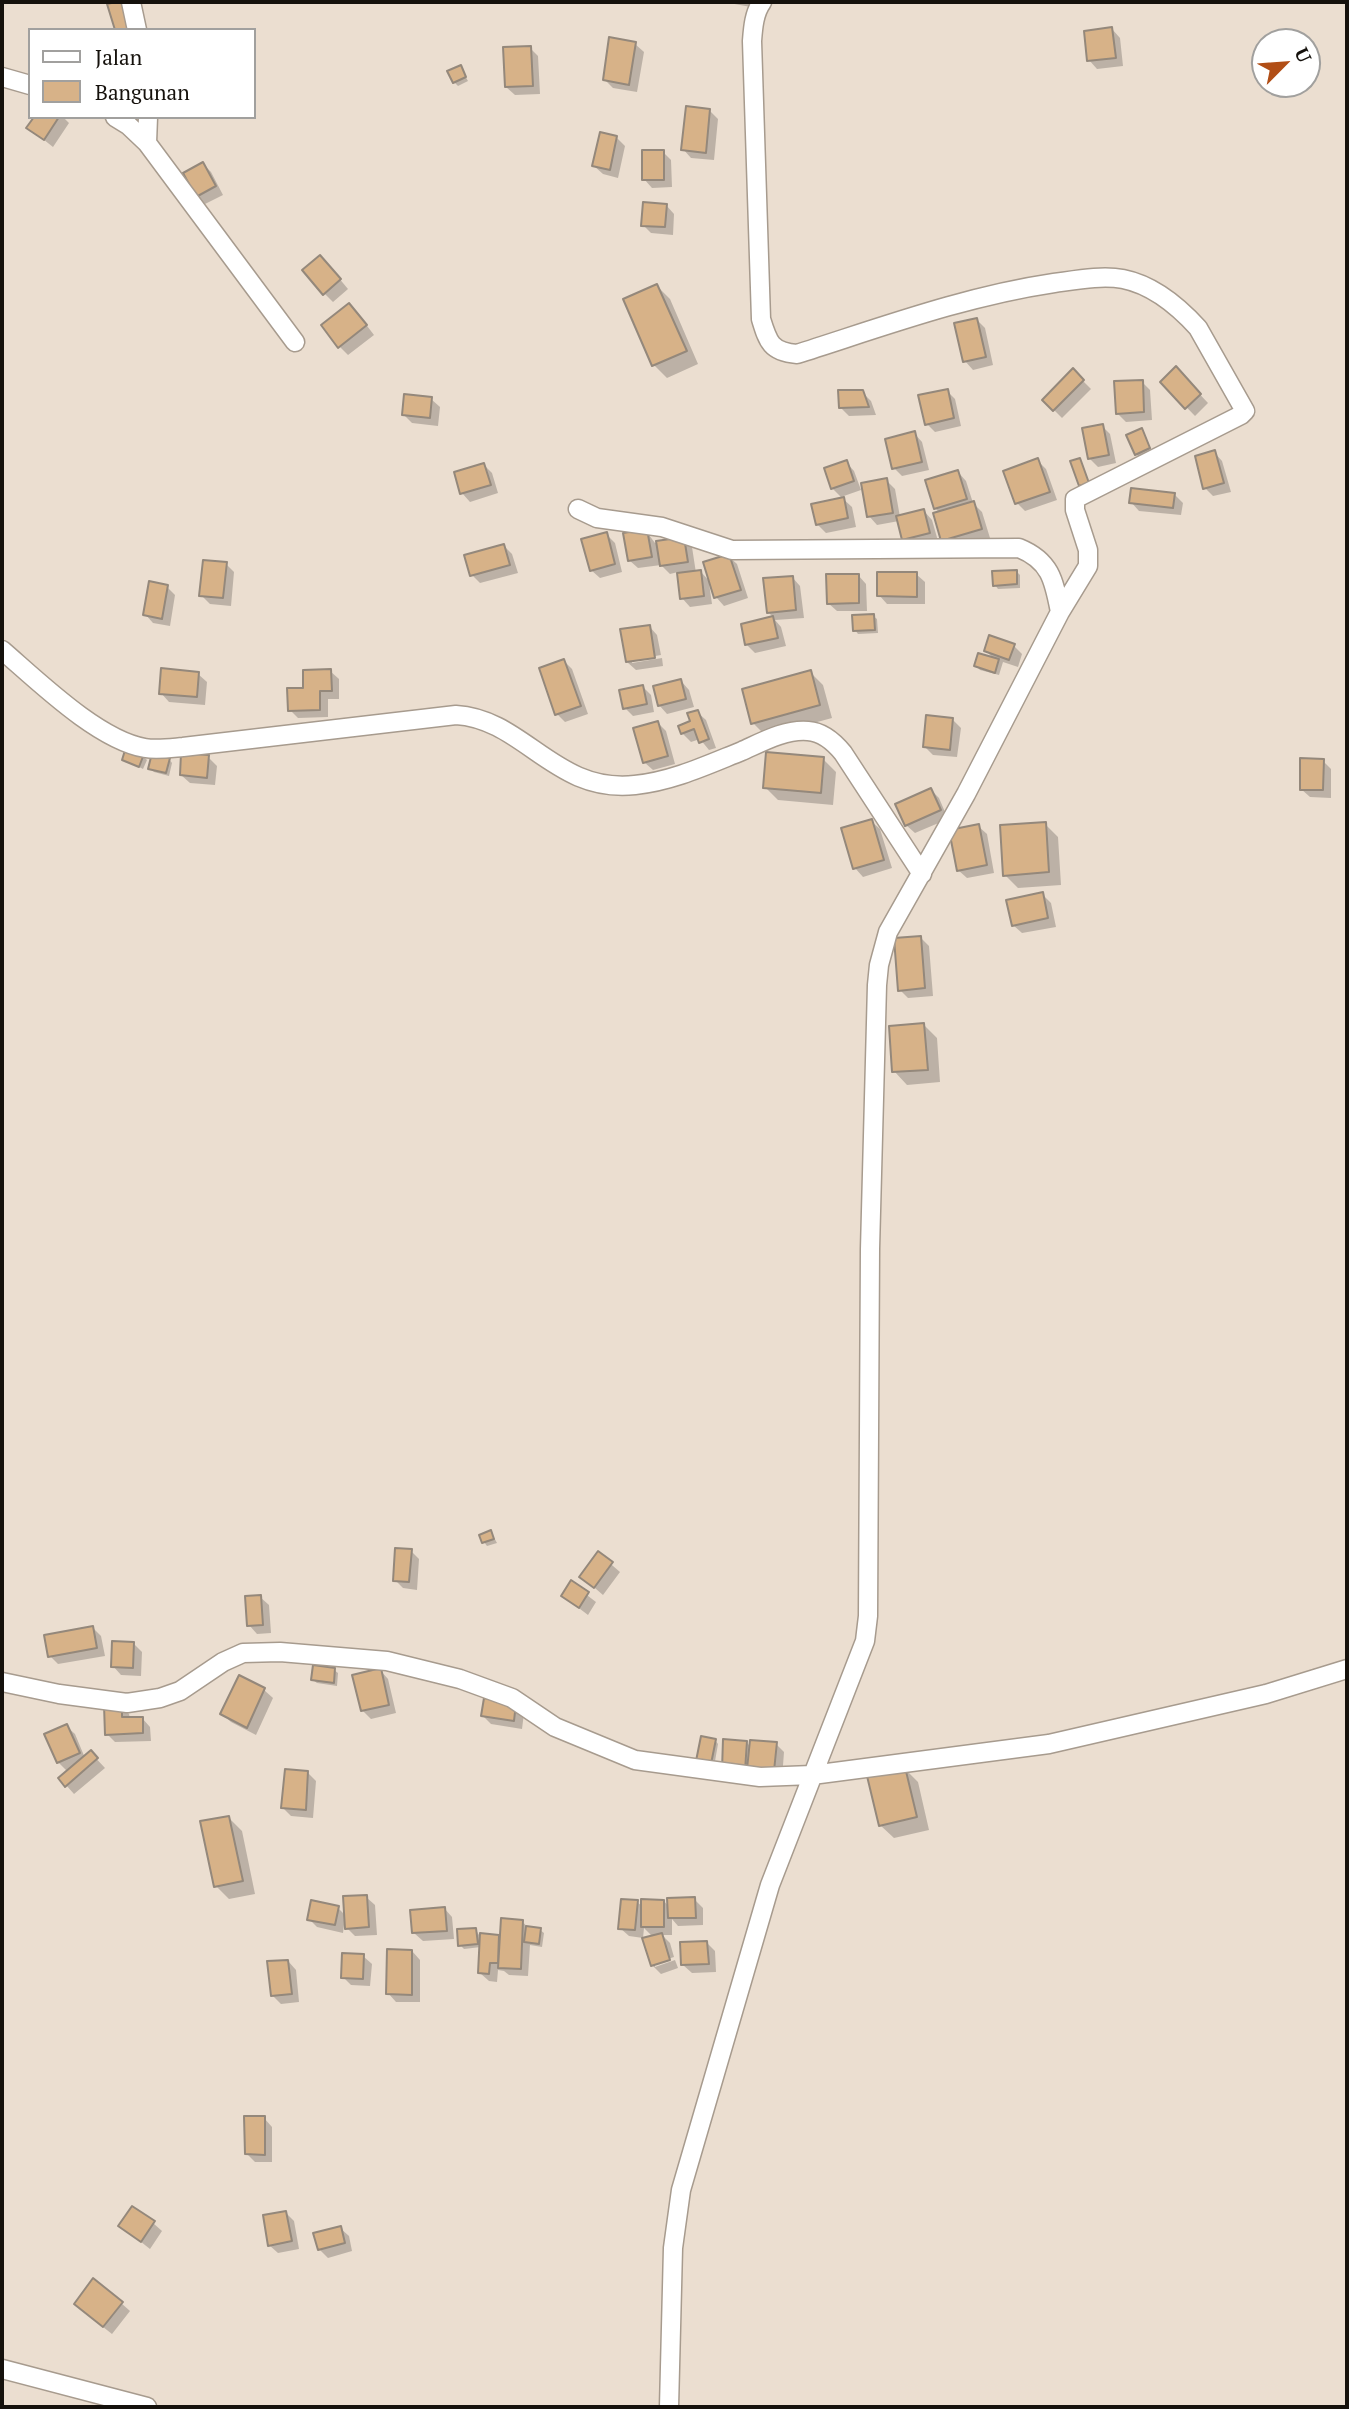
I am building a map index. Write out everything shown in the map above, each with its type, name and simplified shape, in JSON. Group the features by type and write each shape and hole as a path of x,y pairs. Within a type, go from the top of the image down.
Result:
{"street":[{"path":"131,2 137,28"},
{"path":"669,2407 673,2248 681,2190 770,1885 865,1642 868,1616 870,1249 877,985 879,965 888,932 966,794 1089,561 1075,510 1075,499 1244,414 1198,328 1179,308 1159,294 1123,279 1081,279 1012,289 797,354 784,353 772,346 761,319 752,41 758,7 762,2"},
{"path":"2,77 28,84"},
{"path":"118,119 147,143 295,342"},
{"path":"147,143 148,119"},
{"path":"579,509 597,518 672,530 732,550 1019,548 1042,561 1055,588 1060,612"},
{"path":"2,650 75,711 124,741 145,748 183,747 468,715 491,723 576,777 599,784 632,786 663,781 793,732 819,733 836,744 843,753 922,874"},
{"path":"2,1682 58,1694 127,1703 160,1698 180,1691 214,1668 243,1653 280,1652 387,1661 460,1679 512,1698 555,1727 635,1760 760,1777 811,1776 1049,1744 1266,1693 1347,1670"},
{"path":"2,2369 147,2407"}],"building":[{"path":"125,2 132,28 114,28 107,4"},
{"path":"1112,27 1116,58 1087,61 1084,31"},
{"path":"609,37 636,42 629,85 603,80"},
{"path":"531,46 533,86 505,87 503,47"},
{"path":"461,65 466,77 453,83 447,71"},
{"path":"686,106 710,109 706,153 681,150"},
{"path":"33,119 58,119 44,140 26,128"},
{"path":"600,132 617,136 610,170 592,166"},
{"path":"642,150 664,150 664,180 642,180"},
{"path":"203,162 216,186 196,197 183,173"},
{"path":"643,202 667,204 665,227 641,226"},
{"path":"320,255 341,279 323,295 302,270"},
{"path":"657,284 687,351 652,366 623,299"},
{"path":"349,303 367,325 338,348 321,325"},
{"path":"977,318 986,357 963,362 954,323"},
{"path":"1176,366 1201,394 1185,409 1160,382"},
{"path":"1073,368 1084,380 1053,411 1042,400"},
{"path":"1143,380 1144,412 1116,414 1114,381"},
{"path":"948,389 954,418 925,425 918,395"},
{"path":"838,390 863,390 869,407 839,408"},
{"path":"404,394 432,397 430,418 402,415"},
{"path":"1103,424 1109,455 1088,459 1082,428"},
{"path":"1142,428 1150,448 1135,455 1126,435"},
{"path":"915,431 922,462 892,469 885,439"},
{"path":"1215,450 1224,483 1203,489 1195,456"},
{"path":"1038,458 1050,492 1015,504 1003,471"},
{"path":"1080,458 1089,483 1079,486 1070,461"},
{"path":"847,460 854,481 831,489 824,468"},
{"path":"484,463 491,485 460,494 454,472"},
{"path":"958,470 967,499 934,509 925,480"},
{"path":"887,478 893,513 867,517 861,483"},
{"path":"1131,488 1175,493 1173,508 1129,503"},
{"path":"844,497 848,518 816,525 811,504"},
{"path":"974,501 982,529 941,541 933,513"},
{"path":"924,509 930,533 902,540 896,516"},
{"path":"647,529 652,557 628,561 623,533"},
{"path":"607,532 615,564 590,571 581,539"},
{"path":"684,537 688,562 660,566 656,541"},
{"path":"504,544 510,565 470,576 464,555"},
{"path":"729,554 741,590 714,598 703,562"},
{"path":"203,560 227,562 223,598 199,596"},
{"path":"701,570 704,596 680,599 677,573"},
{"path":"1017,570 1017,584 993,586 992,571"},
{"path":"877,572 917,572 917,597 877,596"},
{"path":"826,574 859,574 859,603 827,604"},
{"path":"793,576 796,610 767,613 763,578"},
{"path":"149,581 168,585 162,619 143,615"},
{"path":"874,614 875,630 853,631 852,615"},
{"path":"773,616 778,638 745,645 741,624"},
{"path":"650,625 655,658 626,662 620,629"},
{"path":"989,635 1015,644 1009,660 984,651"},
{"path":"978,653 999,659 995,673 974,666"},
{"path":"564,659 581,706 555,715 539,668"},
{"path":"161,668 199,672 197,697 159,694"},
{"path":"331,669 332,691 320,691 320,710 288,711 287,688 303,688 303,670"},
{"path":"811,670 820,705 751,724 742,689"},
{"path":"681,679 686,699 658,706 653,686"},
{"path":"643,685 647,704 623,709 619,690"},
{"path":"698,710 709,739 699,743 694,729 681,734 678,726 690,721 687,713"},
{"path":"926,715 953,718 950,750 923,747"},
{"path":"658,721 668,756 643,763 633,728"},
{"path":"126,747 144,754 139,767 122,760"},
{"path":"766,752 824,757 821,793 763,788"},
{"path":"152,753 170,758 166,773 148,769"},
{"path":"181,753 209,755 207,778 180,775"},
{"path":"1300,758 1324,759 1323,790 1300,790"},
{"path":"931,788 941,810 905,826 895,804"},
{"path":"872,819 884,860 853,869 841,828"},
{"path":"1046,822 1049,872 1003,876 1000,825"},
{"path":"979,824 987,865 957,871 949,830"},
{"path":"1043,892 1048,918 1012,926 1006,900"},
{"path":"921,936 925,988 898,991 894,938"},
{"path":"924,1023 928,1070 892,1072 889,1026"},
{"path":"491,1530 494,1539 482,1543 479,1535"},
{"path":"395,1548 412,1549 409,1582 393,1581"},
{"path":"598,1551 613,1562 594,1588 579,1577"},
{"path":"571,1580 589,1592 579,1608 561,1596"},
{"path":"261,1595 263,1625 247,1626 245,1596"},
{"path":"93,1626 97,1648 48,1657 44,1635"},
{"path":"112,1641 134,1642 133,1668 111,1667"},
{"path":"313,1665 335,1668 334,1683 311,1680"},
{"path":"381,1668 389,1705 361,1711 352,1675"},
{"path":"239,1675 265,1688 247,1728 220,1714"},
{"path":"484,1698 516,1703 514,1721 481,1716"},
{"path":"122,1704 122,1717 143,1717 143,1733 105,1735 104,1705"},
{"path":"67,1724 80,1753 57,1763 44,1734"},
{"path":"701,1736 716,1739 711,1764 696,1761"},
{"path":"723,1739 747,1741 745,1771 722,1770"},
{"path":"750,1740 777,1742 774,1771 747,1769"},
{"path":"91,1750 98,1758 65,1787 58,1778"},
{"path":"905,1767 917,1817 879,1826 867,1776"},
{"path":"285,1769 308,1771 306,1810 281,1808"},
{"path":"229,1816 243,1881 214,1887 200,1821"},
{"path":"367,1895 369,1927 345,1929 343,1896"},
{"path":"695,1897 696,1918 668,1918 667,1898"},
{"path":"621,1899 638,1900 635,1930 618,1929"},
{"path":"641,1899 664,1900 664,1927 641,1927"},
{"path":"311,1900 339,1906 335,1925 307,1920"},
{"path":"445,1907 447,1931 412,1933 410,1910"},
{"path":"501,1918 523,1920 521,1969 498,1968"},
{"path":"526,1926 541,1928 539,1944 524,1942"},
{"path":"476,1928 478,1944 458,1946 457,1929"},
{"path":"480,1933 499,1935 498,1963 490,1963 489,1974 478,1973"},
{"path":"662,1933 670,1960 651,1966 642,1938"},
{"path":"707,1941 709,1964 681,1965 680,1942"},
{"path":"387,1949 412,1950 412,1995 386,1994"},
{"path":"342,1953 364,1954 363,1979 341,1978"},
{"path":"288,1960 292,1994 271,1996 267,1961"},
{"path":"244,2116 265,2116 265,2155 245,2154"},
{"path":"132,2206 155,2221 141,2242 118,2226"},
{"path":"286,2211 292,2241 268,2246 263,2215"},
{"path":"341,2226 345,2243 318,2250 313,2233"},
{"path":"93,2278 123,2302 103,2327 74,2304"}]}
